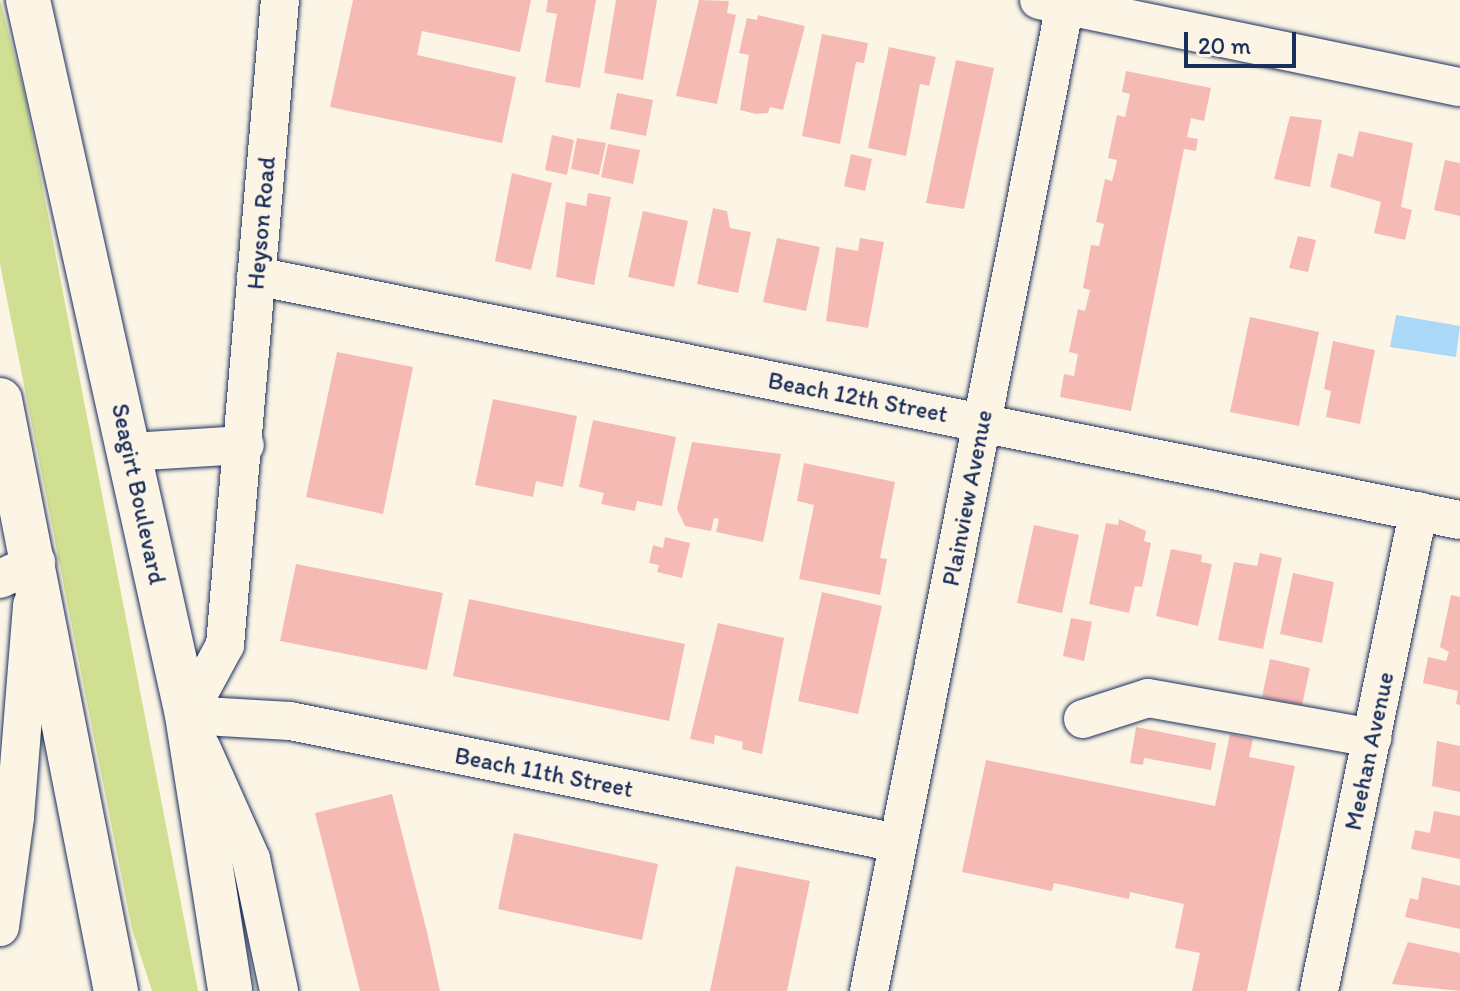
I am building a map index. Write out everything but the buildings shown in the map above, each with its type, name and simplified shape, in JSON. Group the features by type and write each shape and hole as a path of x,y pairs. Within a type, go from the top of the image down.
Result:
{"main road":[{"name":"Seagirt Boulevard","path":"28,0 187,715 230,991"},
{"path":"0,400 18,571 116,991"}],"street":[{"name":"Heyson Road","path":"187,715 225,645 245,445 280,0"},
{"path":"1056,1 1460,87"},
{"name":"Plainview Avenue","path":"869,991 982,422 1056,1"},
{"name":"Beach 12th Street","path":"256,276 1460,520"},
{"path":"130,452 245,445"},
{"name":"Meehan Avenue","path":"1319,991 1418,511"},
{"path":"0,927 15,817 18,571"},
{"path":"1083,719 1148,698 1372,738"},
{"path":"187,715 251,859 279,991"},
{"name":"Beach 11th Street","path":"187,715 290,721 898,843"}],"green space":[{"path":"0,0 25,96 198,991 152,991 132,929 0,264"}],"water":[{"path":"1396,315 1460,326 1456,357 1390,347"}]}
